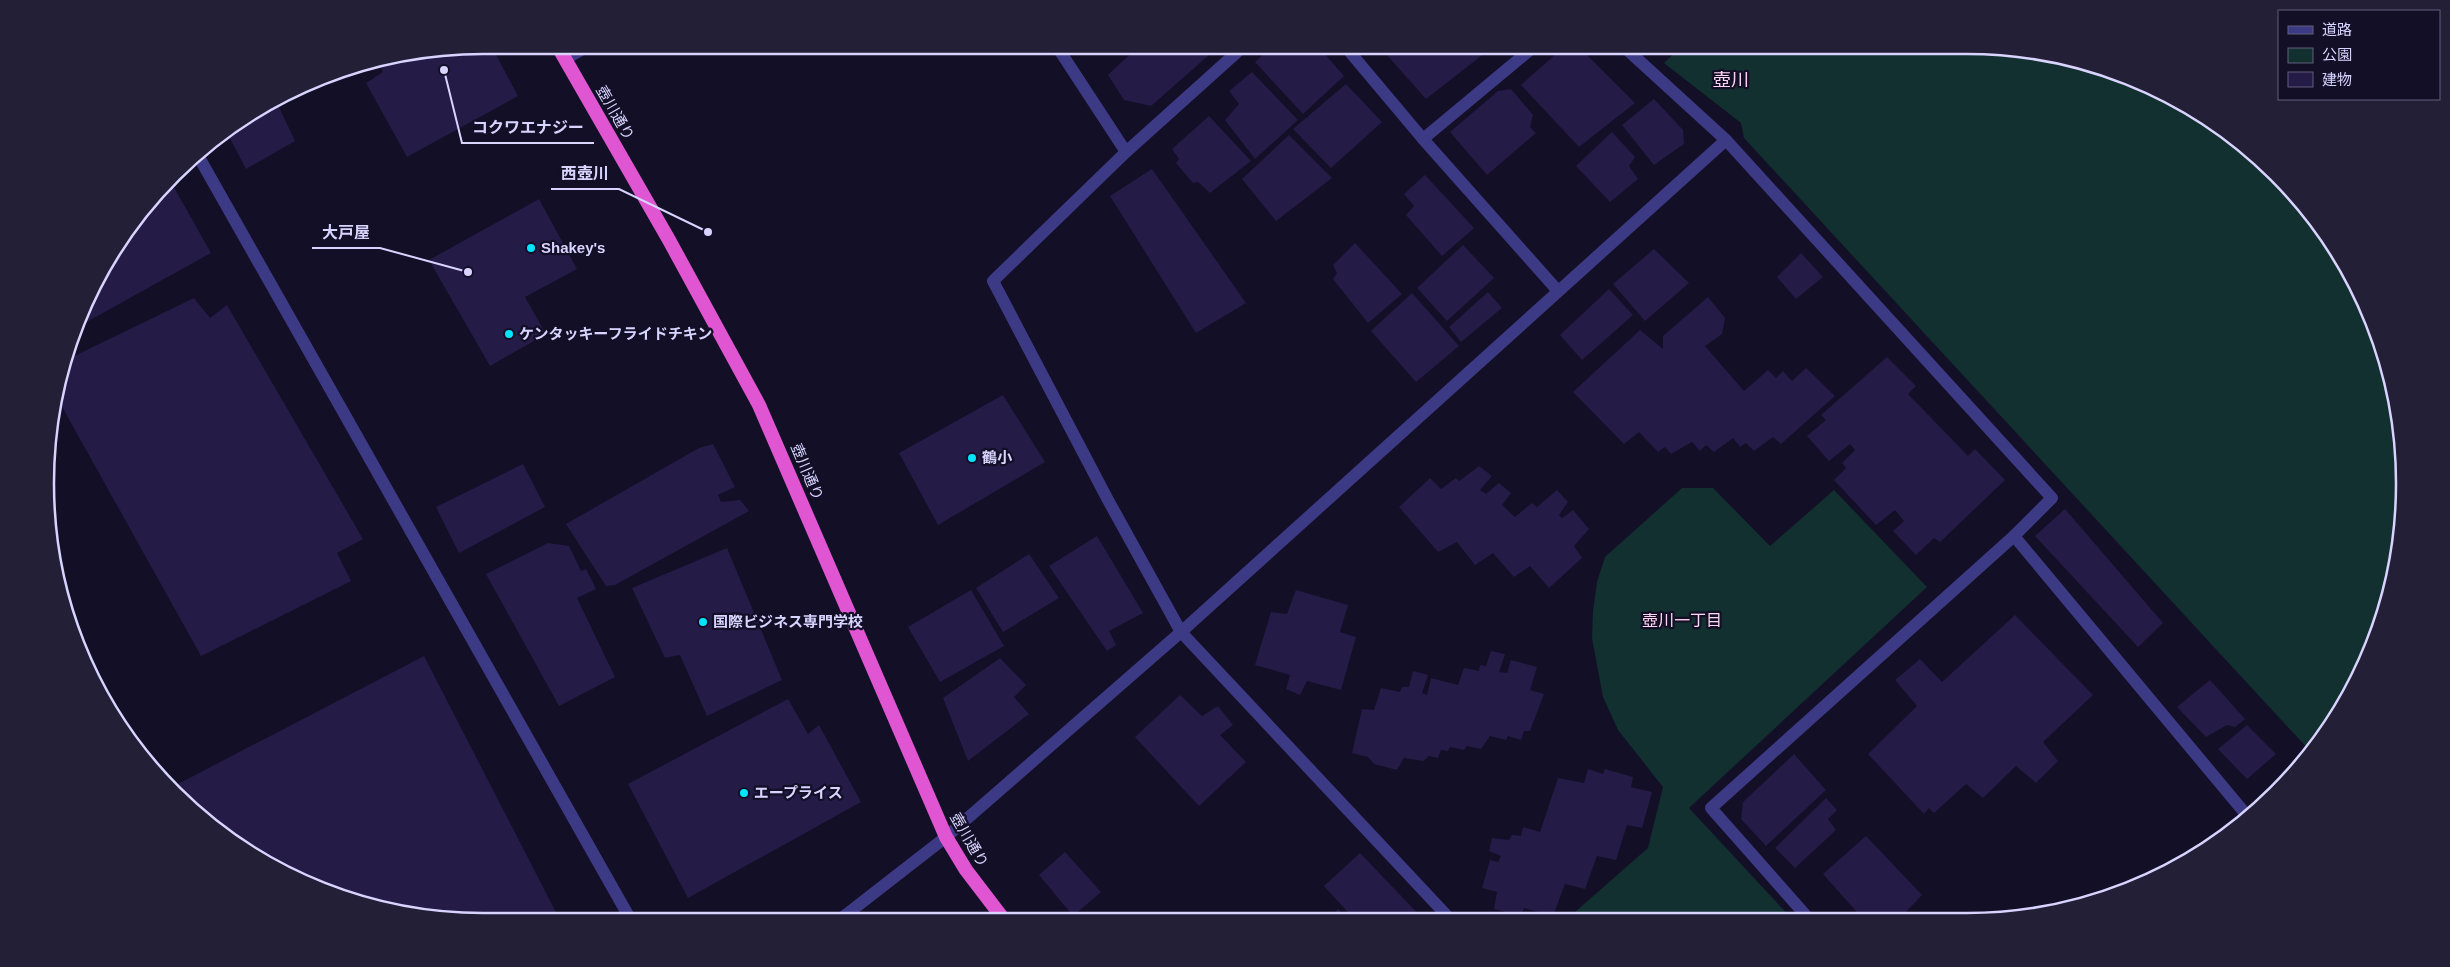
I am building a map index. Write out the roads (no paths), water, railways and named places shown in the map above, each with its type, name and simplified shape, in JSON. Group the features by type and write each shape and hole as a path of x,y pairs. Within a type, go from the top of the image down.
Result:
{"highway":[{"name":"壺川通り","path":"562,54 669,240 759,405 946,837 966,870 999,913"}],"street":[{"path":"565,59 574,54"},
{"path":"1062,54 1126,152"},
{"path":"1235,54 1126,152 993,281 1108,500 1181,632 1444,913"},
{"path":"1352,54 1423,139 1558,291"},
{"path":"1423,139 1525,54"},
{"path":"1632,54 1726,140 2052,498 2014,536 1711,808 1804,913"},
{"path":"848,913 946,837 1181,632 1726,140"},
{"path":"200,160 627,913"},
{"path":"2014,536 2244,812"}],"place":[{"name":"コクワエナジー","path":"444,70"},
{"name":"西壺川","path":"708,232"},
{"name":"Shakey's","path":"531,248"},
{"name":"大戸屋","path":"468,272"},
{"name":"ケンタッキーフライドチキン","path":"509,334"},
{"name":"鶴小","path":"972,458"},
{"name":"国際ビジネス専門学校","path":"703,622"},
{"name":"エープライス","path":"744,793"}],"district":[{"name":"壺川","path":"1731,80"},
{"name":"壺川一丁目","path":"1682,620"}]}
